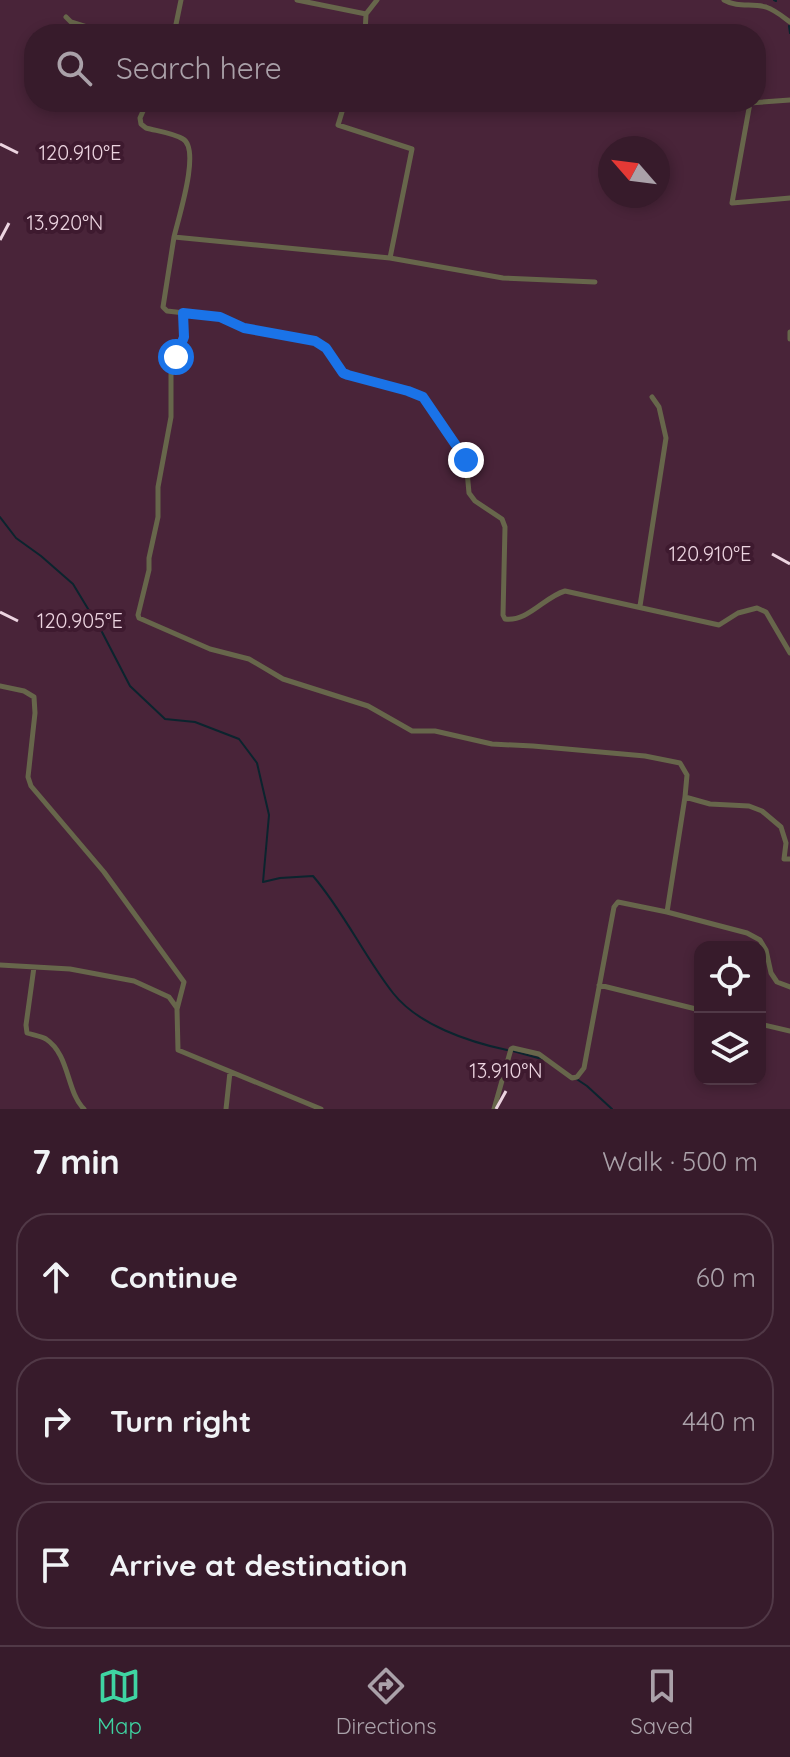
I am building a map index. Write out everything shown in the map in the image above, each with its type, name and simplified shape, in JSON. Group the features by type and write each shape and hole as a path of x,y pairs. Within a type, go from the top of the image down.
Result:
{"street":[{"path":"176,24 181,0"},
{"path":"297,0 366,14"},
{"path":"366,24 366,14 377,0"},
{"path":"724,0 745,7 767,8 790,22"},
{"path":"66,17 77,24"},
{"path":"766,102 790,100"},
{"path":"143,112 141,124 146,128 184,139 190,146 188,182 174,237 163,307 167,311 220,317 244,328 315,341 326,348 343,373 423,397 466,460 469,493 475,501 502,519 505,527 505,619 521,617 554,594 565,591 719,625 738,613 757,608 766,612 790,653"},
{"path":"342,112 338,125 412,149 390,258"},
{"path":"748,112 732,203 790,198"},
{"path":"174,237 390,258 503,278 595,282"},
{"path":"183,313 184,337 172,365 171,417 158,487 158,517 139,618 210,649 249,659 283,679 368,706 412,731 435,731 492,744 645,756 680,763 687,775 667,912"},
{"path":"790,332 790,339"},
{"path":"640,606 666,438 659,407 652,397"},
{"path":"0,686 24,691 34,697 28,777 31,786 104,872 184,982 177,1009 178,1050 321,1109"},
{"path":"685,797 710,804 749,806 762,811 781,827 786,843 784,859 790,859"},
{"path":"494,1109 510,1051 515,1047 539,1054 570,1077 577,1077 584,1068 614,907 618,902 747,933 760,940 777,982 790,987"},
{"path":"0,965 70,969 134,981 169,997 177,1009"},
{"path":"34,967 27,1033 44,1037 50,1043 62,1060 76,1101 84,1109"},
{"path":"599,985 694,1009"},
{"path":"766,1025 790,1031"},
{"path":"226,1109 230,1072"}],"waterway":[{"path":"789,26 790,33"},
{"path":"0,517 16,538 73,584 130,686 165,719 195,722 239,739 257,763 269,815 263,882 313,876 383,979 404,1004 445,1030 507,1050"},
{"path":"513,1051 542,1059"},
{"path":"575,1078 612,1109"}],"route":[{"path":"176,357 184,337 183,313 220,317 244,328 315,341 326,348 343,373 423,397 466,460"}]}
